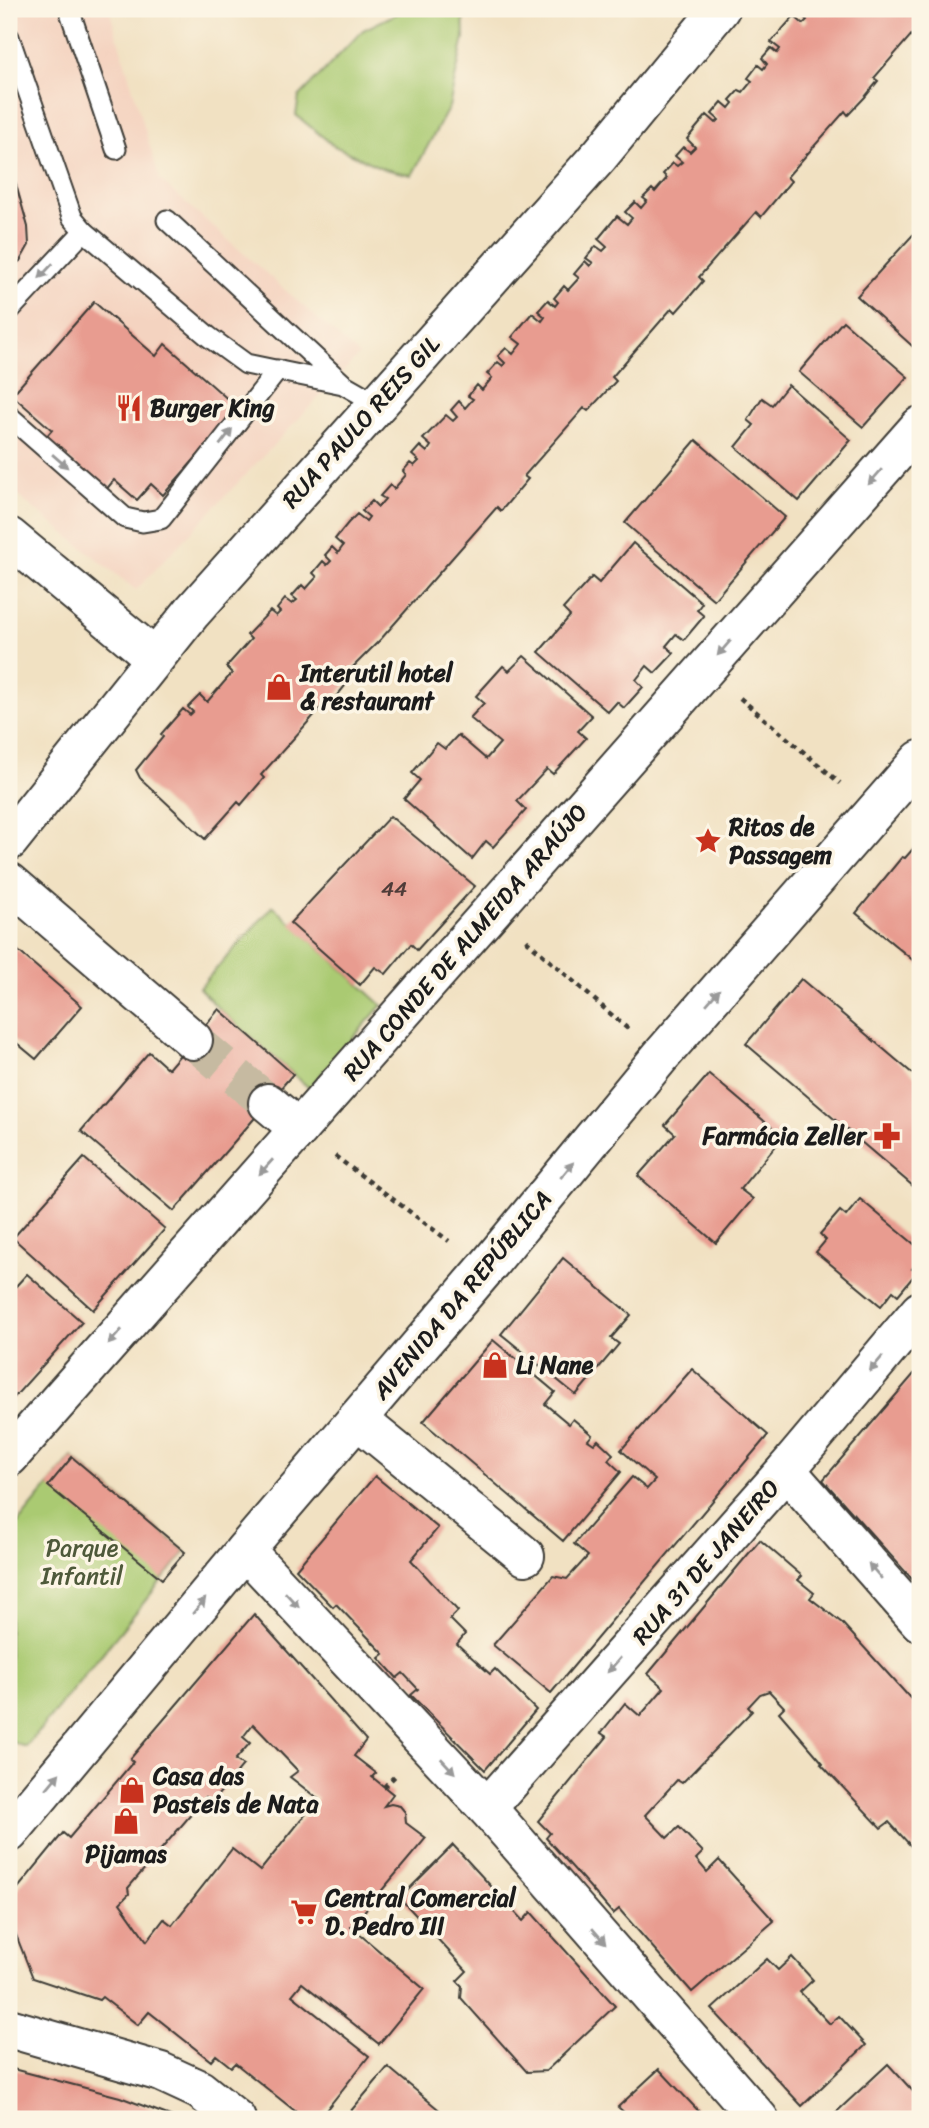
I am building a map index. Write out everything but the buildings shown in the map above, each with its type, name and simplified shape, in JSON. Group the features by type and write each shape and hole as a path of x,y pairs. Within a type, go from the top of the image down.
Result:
{"street":[{"name":"RUA PAULO REIS GIL","path":"9,841 192,612 600,155 720,9"},
{"name":"RUA CONDE DE ALMEIDA ARAÚJO","path":"9,1457 920,426"},
{"path":"9,537 155,658"},
{"name":"AVENIDA DA REPÚBLICA","path":"9,1833 245,1550 486,1268 660,1057 920,760"},
{"path":"9,883 193,1040"},
{"path":"268,1103 299,1129"},
{"name":"RUA 31 DE JANEIRO","path":"487,1808 786,1470 920,1311"},
{"path":"357,1419 525,1556"},
{"path":"786,1470 920,1622"},
{"path":"245,1550 487,1808 759,2119"},
{"path":"9,2028 162,2072 200,2091 236,2119"}],"lane":[{"path":"69,9 116,149"},
{"path":"9,37 72,217 84,231 246,364 342,384"},
{"path":"167,220 342,384 378,404"},
{"path":"9,311 84,231"},
{"path":"9,416 125,518 143,522 161,519 278,370"}],"path":[{"path":"707,667 758,715 875,814"},
{"path":"491,912 660,1057"},
{"path":"299,1129 486,1268"}],"shaded area":[{"path":"9,9 109,9 160,180 359,355 136,590 9,489"}],"green space":[{"path":"406,9 463,9 464,38 449,107 412,175 384,169 334,146 296,115 299,97 363,30"},
{"path":"273,906 382,1005 309,1088 199,988"},
{"name":"Parque Infantil","path":"72,1457 185,1552 26,1747 9,1741 9,1534"}],"tunnel":[{"path":"193,1040 268,1103"}],"place":[{"name":"Burger King","path":"129,408"},
{"name":"Interutil hotel & restaurant","path":"279,687"},
{"name":"Ritos de Passagem","path":"708,841"},
{"name":"Farmácia Zeller","path":"887,1136"},
{"name":"Li Nane","path":"495,1365"},
{"name":"Casa das Pasteis de Nata","path":"132,1790"},
{"name":"Pijamas","path":"126,1821"},
{"name":"Central Comercial D. Pedro III","path":"304,1912"}]}
